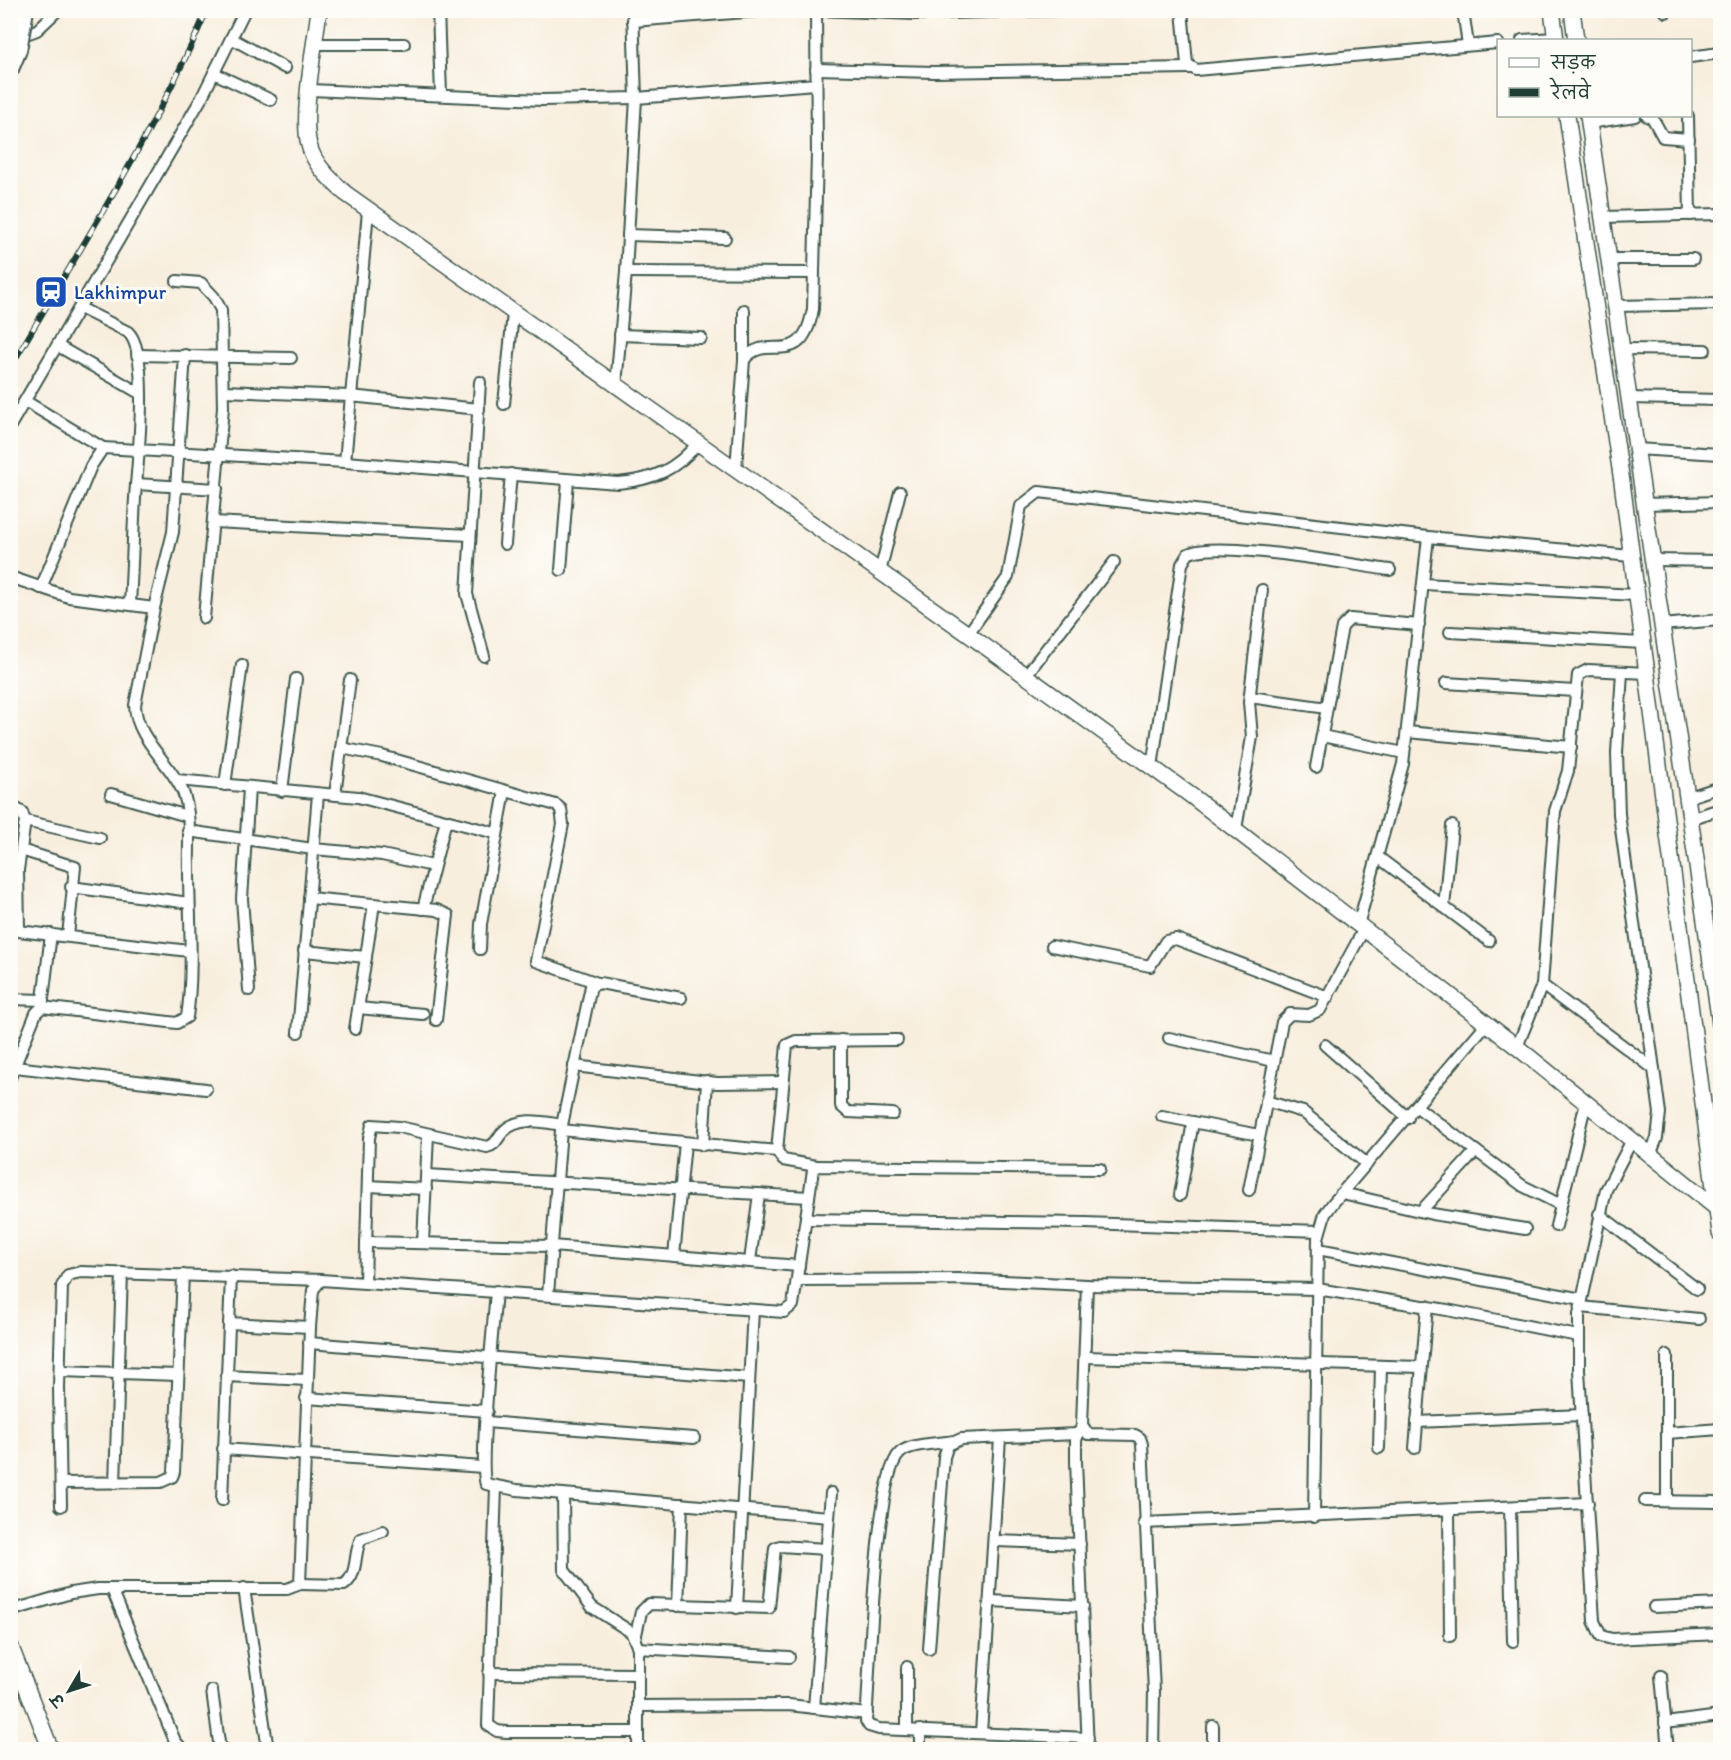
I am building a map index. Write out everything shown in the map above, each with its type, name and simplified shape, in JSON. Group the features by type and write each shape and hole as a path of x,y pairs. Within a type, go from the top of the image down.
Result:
{"main road":[{"path":"10,69 14,45 25,10"}],"street":[{"path":"14,45 37,30 58,10"},
{"path":"10,426 214,73 245,10"},
{"path":"319,10 307,125 309,146 330,178 368,211 699,442 1026,675 1236,829 1487,1023 1719,1209"},
{"path":"438,10 441,95"},
{"path":"616,385 626,272 636,98 633,16 772,10"},
{"path":"744,360 753,352 792,346 805,337 813,309 816,10 949,12 1060,10"},
{"path":"1182,10 1188,64 1191,68"},
{"path":"1463,10 1468,45"},
{"path":"1552,10 1556,39"},
{"path":"1572,10 1576,39"},
{"path":"231,38 285,68"},
{"path":"816,69 945,72 1191,68 1203,70 1497,43"},
{"path":"315,44 404,44"},
{"path":"1692,57 1720,53"},
{"path":"214,73 271,100"},
{"path":"310,90 542,100 636,98 816,84"},
{"path":"1567,117 1631,556 1719,1209 1720,1233"},
{"path":"1620,117 1589,119 1720,1024"},
{"path":"1649,117 1653,119 1663,136 1689,139"},
{"path":"1688,117 1690,215"},
{"path":"345,462 368,211"},
{"path":"1604,218 1720,214"},
{"path":"628,235 725,238"},
{"path":"1609,259 1693,259"},
{"path":"626,272 814,273"},
{"path":"177,281 201,284 219,304 222,321 223,391 220,454 204,618"},
{"path":"1616,306 1720,304"},
{"path":"80,308 134,337 141,394 130,604"},
{"path":"736,469 744,360 744,310"},
{"path":"504,404 513,313"},
{"path":"620,335 701,338"},
{"path":"58,346 141,394"},
{"path":"1622,349 1705,350"},
{"path":"137,355 291,357"},
{"path":"10,999 177,1023 187,1017 189,903 187,816 183,794 177,780 136,718 135,697 173,532 174,486 185,355"},
{"path":"480,382 467,594 484,656"},
{"path":"223,391 350,396 478,409"},
{"path":"1629,398 1720,400"},
{"path":"25,401 103,448 139,448 345,462 568,480 618,483 651,479 679,464 699,442"},
{"path":"41,588 91,466 103,448"},
{"path":"1636,449 1720,454"},
{"path":"505,544 511,474"},
{"path":"561,570 568,480"},
{"path":"136,484 217,489"},
{"path":"880,572 900,492"},
{"path":"968,634 1008,577 1021,506 1039,492 1428,537 1631,556"},
{"path":"1644,504 1720,502"},
{"path":"213,522 470,535"},
{"path":"1249,1190 1285,1016 1316,1013 1328,997 1361,927 1404,753 1428,537"},
{"path":"1152,767 1182,564 1188,554 1202,549 1248,550 1390,570"},
{"path":"1652,560 1720,561"},
{"path":"1026,675 1114,562"},
{"path":"10,577 69,597 154,608"},
{"path":"1423,584 1636,595"},
{"path":"1236,829 1252,738 1250,698 1262,590"},
{"path":"1316,767 1339,634 1346,621 1357,619 1419,625"},
{"path":"1661,625 1720,620"},
{"path":"1450,632 1642,643"},
{"path":"225,785 242,665"},
{"path":"1517,1047 1542,986 1555,811 1568,771 1575,691 1581,671 1646,673"},
{"path":"1622,672 1617,753 1619,814 1660,1127 1650,1155"},
{"path":"282,791 296,679"},
{"path":"335,795 350,680"},
{"path":"1446,683 1575,691"},
{"path":"1250,698 1327,708"},
{"path":"1407,732 1571,747"},
{"path":"1322,736 1404,753"},
{"path":"341,748 382,756 556,805 564,816 536,961 595,982 681,998"},
{"path":"177,780 374,800 495,833"},
{"path":"1686,798 1720,787"},
{"path":"249,788 242,918 249,990"},
{"path":"480,949 481,924 504,791"},
{"path":"111,794 187,816"},
{"path":"298,1032 318,794"},
{"path":"10,805 22,812 25,821 15,930 189,951"},
{"path":"1690,819 1720,809"},
{"path":"423,909 446,820"},
{"path":"25,821 100,838"},
{"path":"1444,907 1452,826"},
{"path":"188,831 313,849 371,853 433,866"},
{"path":"21,850 72,864 75,867 71,887 68,936"},
{"path":"1378,857 1489,941"},
{"path":"71,887 189,903"},
{"path":"309,898 423,909 448,915 436,1020"},
{"path":"355,1029 374,904"},
{"path":"10,1078 36,1013 43,1003 51,934"},
{"path":"1052,946 1150,966 1166,941 1176,939 1328,997"},
{"path":"304,951 366,957"},
{"path":"548,1294 561,1127 588,996 595,982"},
{"path":"1542,986 1654,1068"},
{"path":"358,1008 423,1014"},
{"path":"1314,1517 1318,1249 1325,1214 1487,1023"},
{"path":"1169,1038 1274,1061"},
{"path":"842,1040 841,1106 848,1112 893,1114"},
{"path":"897,1040 791,1041 785,1048 777,1151 783,1160 816,1166 1100,1168"},
{"path":"1325,1045 1408,1118"},
{"path":"15,1066 206,1089"},
{"path":"574,1066 707,1081 782,1083"},
{"path":"704,1144 707,1081"},
{"path":"1266,1101 1304,1112 1367,1164"},
{"path":"1556,1226 1587,1102"},
{"path":"1417,1107 1532,1192 1562,1205"},
{"path":"1162,1116 1259,1135"},
{"path":"365,1283 369,1138 372,1125 399,1127 487,1147 496,1143 505,1130 514,1124 538,1122 685,1143 777,1151"},
{"path":"1180,1195 1192,1122"},
{"path":"423,1243 428,1134"},
{"path":"1632,1140 1606,1190 1599,1215 1581,1303 1578,1336 1594,1621 1601,1636 1628,1640 1720,1634"},
{"path":"674,1256 685,1143"},
{"path":"1421,1211 1476,1150"},
{"path":"61,1506 60,1371 63,1281 68,1275 122,1273 321,1280 753,1310 790,1310 793,1305 809,1197 816,1166"},
{"path":"427,1175 809,1197"},
{"path":"368,1186 426,1189"},
{"path":"1342,1193 1421,1211 1524,1229"},
{"path":"750,1261 759,1194"},
{"path":"1599,1215 1697,1289"},
{"path":"806,1219 1084,1223 1320,1231"},
{"path":"366,1242 552,1246 799,1266"},
{"path":"1318,1249 1581,1303 1699,1319"},
{"path":"115,1483 122,1273"},
{"path":"61,1484 161,1482 172,1477 183,1275"},
{"path":"222,1500 231,1276"},
{"path":"797,1280 958,1279 1088,1285 1317,1289 1427,1306 1578,1336"},
{"path":"300,1584 310,1327 313,1290 321,1280"},
{"path":"1088,1285 1085,1357 1080,1430 1076,1461 1088,1744 981,1732 874,1728 866,1721 880,1536 888,1473 895,1459 903,1451 953,1442 1080,1430 1088,1434 1128,1434 1140,1438 1154,1691 1153,1749"},
{"path":"496,1291 483,1467 486,1484 563,1494 829,1517"},
{"path":"1415,1448 1427,1306"},
{"path":"737,1608 753,1310"},
{"path":"229,1323 310,1327"},
{"path":"309,1343 749,1378"},
{"path":"1667,1355 1667,1501"},
{"path":"1085,1357 1421,1367"},
{"path":"1379,1448 1381,1366"},
{"path":"60,1371 178,1375"},
{"path":"226,1376 307,1380"},
{"path":"306,1398 694,1438"},
{"path":"1417,1422 1582,1415"},
{"path":"1667,1433 1720,1429"},
{"path":"981,1732 1000,1438"},
{"path":"929,1649 944,1456 948,1445 953,1442"},
{"path":"223,1449 483,1467"},
{"path":"496,1487 487,1720 491,1729 507,1732 638,1732"},
{"path":"814,1708 831,1493"},
{"path":"563,1494 564,1570 592,1607 626,1628 636,1644"},
{"path":"1645,1501 1720,1502"},
{"path":"1144,1523 1588,1503"},
{"path":"678,1606 681,1504"},
{"path":"1510,1507 1513,1641"},
{"path":"1449,1510 1450,1636"},
{"path":"10,1611 83,1590 287,1588 300,1584 344,1585 352,1577 361,1539 383,1531"},
{"path":"995,1541 1080,1544"},
{"path":"638,1749 639,1706 636,1644 644,1606 649,1604 769,1608 775,1548 780,1546 826,1550"},
{"path":"244,1588 268,1749"},
{"path":"112,1589 175,1741 183,1749"},
{"path":"991,1601 1083,1606"},
{"path":"1654,1607 1720,1604"},
{"path":"636,1644 789,1657"},
{"path":"10,1645 51,1749"},
{"path":"907,1667 907,1730"},
{"path":"489,1673 638,1674"},
{"path":"1660,1676 1668,1749"},
{"path":"212,1691 220,1749"},
{"path":"639,1706 789,1705 867,1714"},
{"path":"1665,1722 1720,1718"},
{"path":"1213,1726 1213,1749"},
{"path":"920,1730 920,1749"}],"railway":[{"path":"10,368 139,148 186,57 207,10"}],"place":[{"name":"Lakhimpur","path":"51,292"}]}
